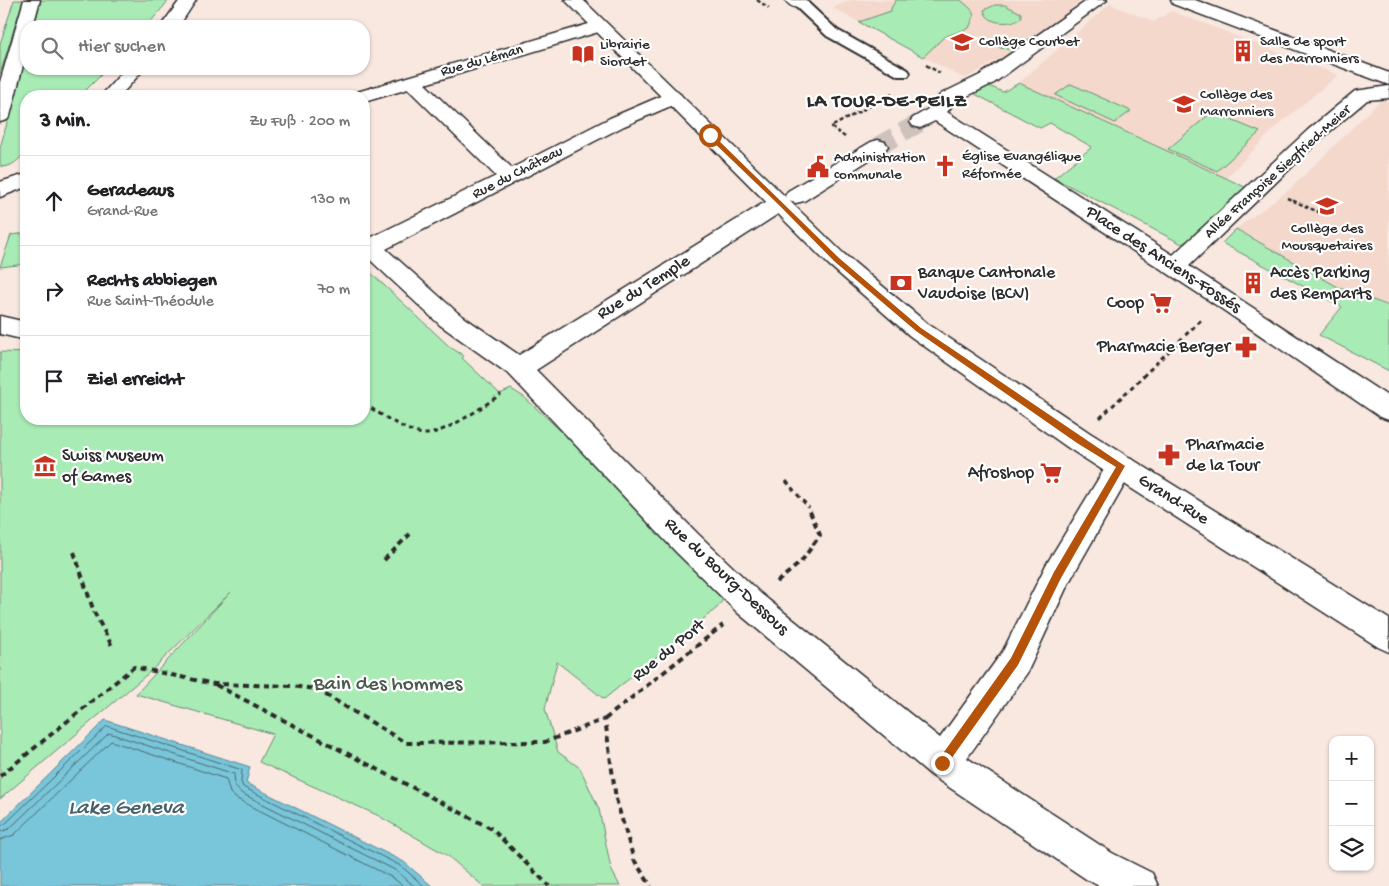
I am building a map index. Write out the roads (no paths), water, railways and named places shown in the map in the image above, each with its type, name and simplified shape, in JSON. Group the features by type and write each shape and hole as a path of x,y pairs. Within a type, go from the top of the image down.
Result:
{"street":[{"path":"26,20 32,0"},
{"path":"174,20 188,0"},
{"name":"Grand-Rue","path":"572,0 630,54 836,260 919,330 1080,441 1389,636"},
{"name":"Place des Anciens-Fossés","path":"1099,0 987,79 948,98 927,118 1174,267 1389,410"},
{"path":"1179,0 1389,79"},
{"name":"Rue du Léman","path":"370,94 600,26"},
{"path":"0,116 20,44"},
{"path":"116,90 129,75"},
{"path":"412,82 510,178"},
{"name":"Allée Françoise Siegfried-Meier","path":"1174,267 1261,187 1315,134 1362,95 1389,92"},
{"name":"Rue du Château","path":"370,247 510,178 617,122 673,98"},
{"path":"796,196 873,149"},
{"path":"0,190 20,182"},
{"name":"Rue du Temple","path":"518,368 770,209"},
{"name":"Rue du Bourg-Dessous","path":"370,251 448,319 518,368 687,543 749,603 942,763 1099,866 1139,886"},
{"path":"0,325 20,330"},
{"path":"942,763 1014,662 1058,575 1121,466"}],"lane":[{"path":"797,2 832,33 903,73"}],"water":[{"name":"Lake Geneva","path":"105,720 250,767 246,783 404,862 432,886 0,886 0,823"}],"tunnel":[{"path":"878,146 919,123"}],"place":[{"name":"Collège Courbet","path":"962,42"},
{"name":"Salle de sport des Marronniers","path":"1243,51"},
{"name":"Librairie Siordet","path":"583,54"},
{"name":"Collège des Marronniers","path":"1184,104"},
{"name":"Église Evangélique Réformée","path":"945,166"},
{"name":"Administration communale","path":"818,167"},
{"name":"Collège des Mousquetaires","path":"1327,206"},
{"name":"Banque Cantonale Vaudoise (BCV)","path":"901,283"},
{"name":"Accès Parking des Remparts","path":"1253,283"},
{"name":"Coop","path":"1161,303"},
{"name":"Pharmacie Berger","path":"1246,347"},
{"name":"Pharmacie de la Tour","path":"1169,455"},
{"name":"Swiss Museum of Games","path":"45,466"},
{"name":"Afroshop","path":"1051,473"}],"district":[{"name":"LA TOUR-DE-PEILZ","path":"887,102"}],"park label":[{"name":"Bain des hommes","path":"388,685"}]}
